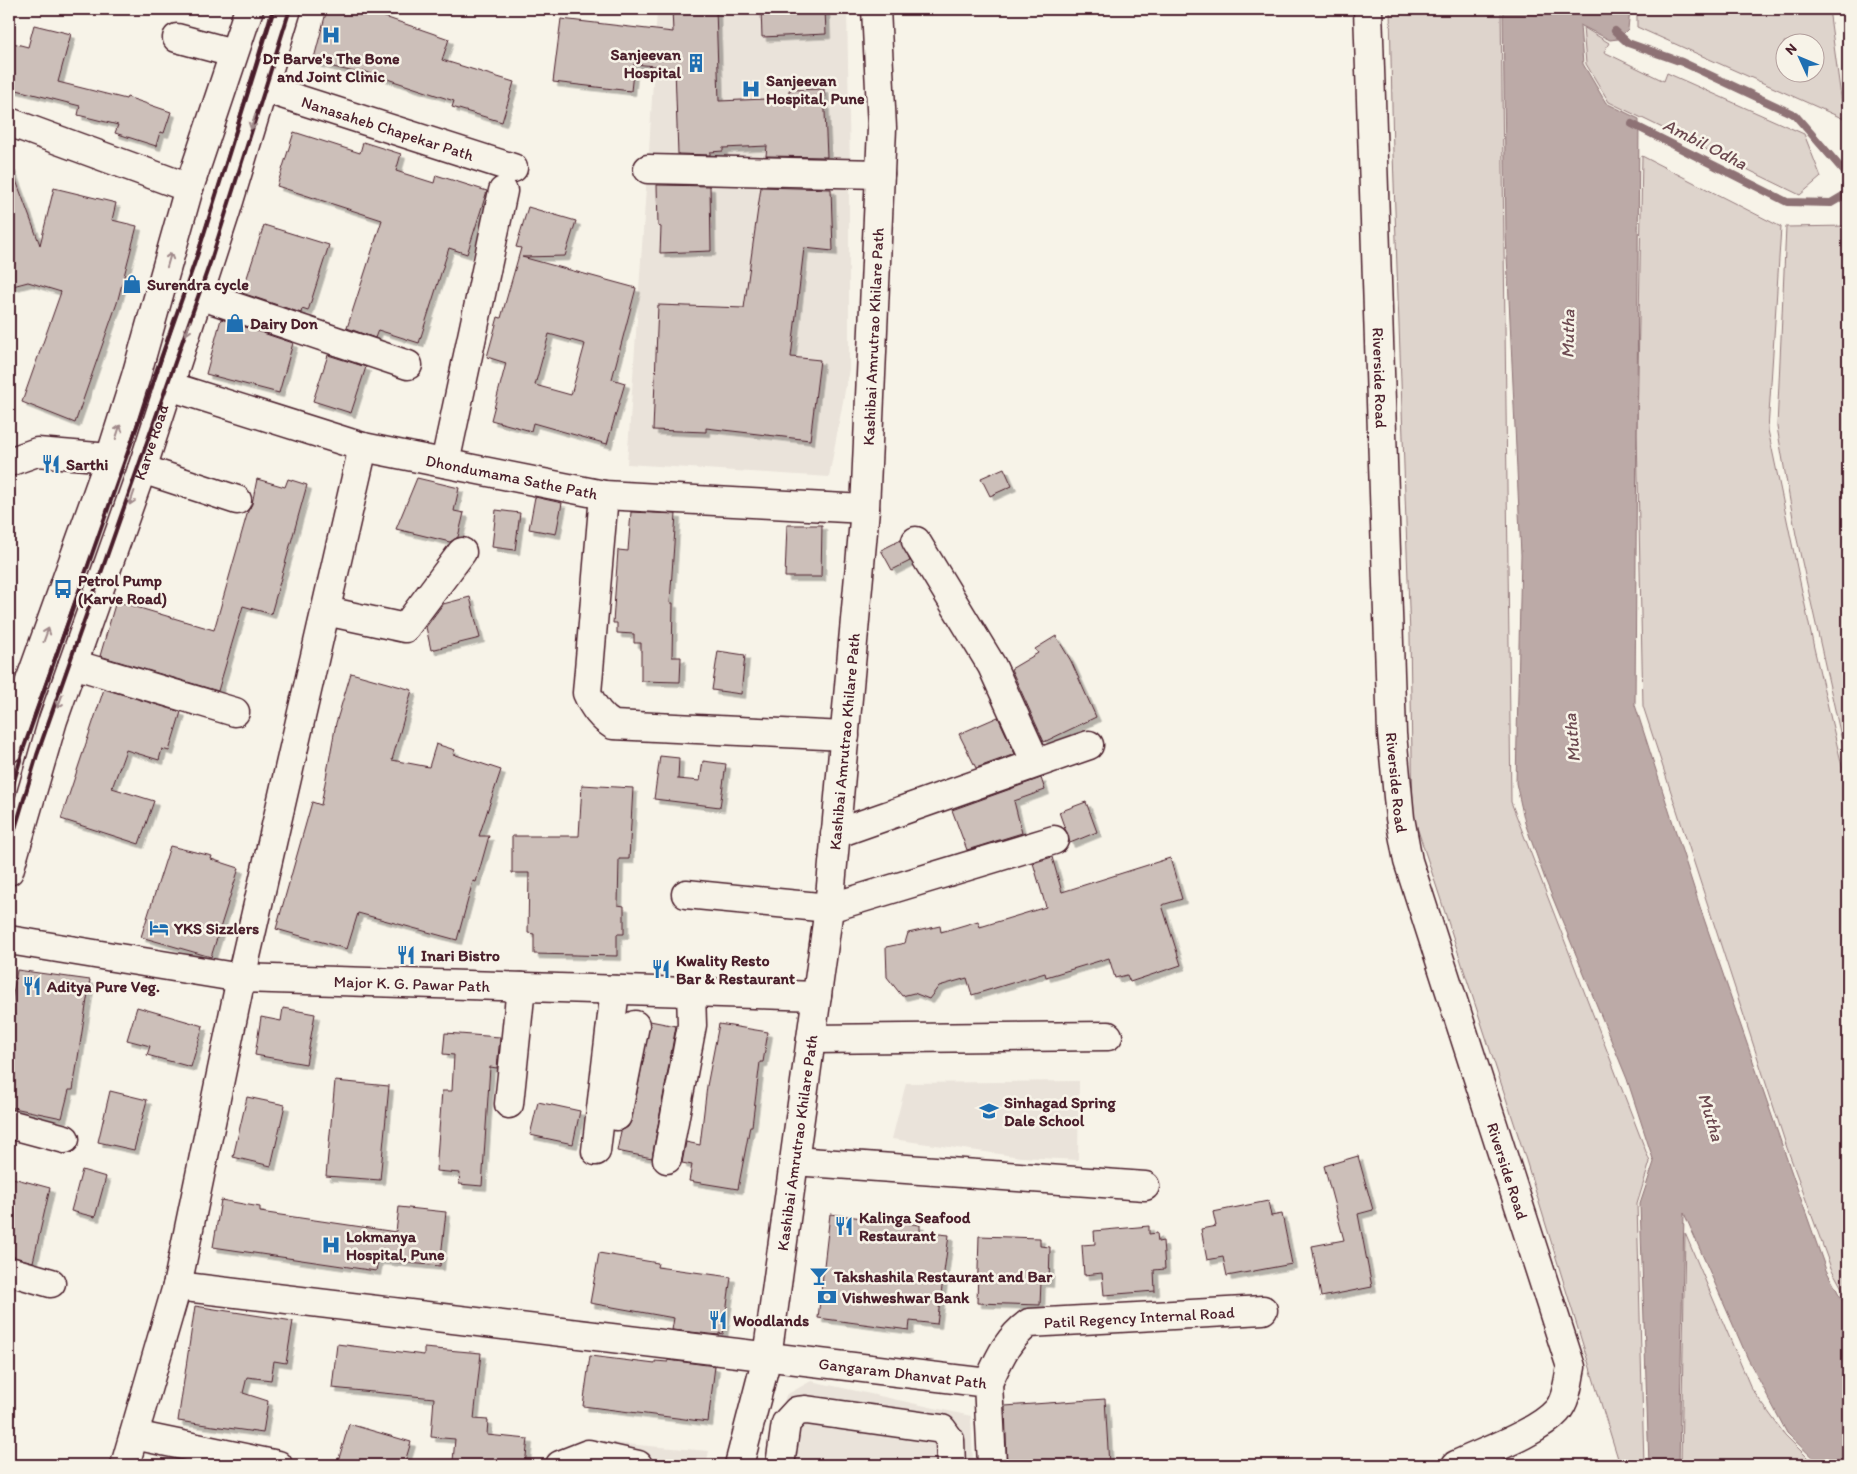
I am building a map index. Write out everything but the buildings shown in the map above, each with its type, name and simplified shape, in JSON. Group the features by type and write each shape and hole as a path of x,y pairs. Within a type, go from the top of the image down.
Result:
{"street":[{"path":"9,748 20,709 110,458 136,376 189,188 249,9"},
{"name":"Karve Road","path":"9,871 53,720 142,469 199,295 287,9"},
{"name":"Kashibai Amrutrao Khilare Path","path":"739,1465 767,1357 829,908 865,509 882,128 876,9"},
{"name":"Riverside Road","path":"1368,9 1392,734 1400,818 1408,861 1571,1367 1566,1394 1558,1411 1533,1429 1456,1465"},
{"path":"177,38 233,53"},
{"name":"Nanasaheb Chapekar Path","path":"263,88 508,179 445,463"},
{"path":"15,131 189,188"},
{"path":"648,169 880,174"},
{"path":"199,295 408,365"},
{"name":"Dhondumama Sathe Path","path":"169,386 363,447 604,495 865,509"},
{"path":"125,1465 177,1286 241,978 363,447"},
{"path":"9,462 38,452 110,458"},
{"path":"142,469 237,500"},
{"path":"604,495 587,693 596,711 604,720 613,725 844,736"},
{"path":"916,541 992,666 1036,763"},
{"path":"326,611 405,628 462,552"},
{"path":"73,664 235,712"},
{"path":"835,834 1089,745"},
{"path":"686,894 829,908 1054,840"},
{"name":"Major K. G. Pawar Path","path":"9,940 241,978 817,996"},
{"path":"509,1104 521,987"},
{"path":"602,1154 619,1051 615,990"},
{"path":"667,1159 692,1025 692,992"},
{"path":"619,1051 635,1025"},
{"path":"811,1039 1108,1036"},
{"path":"9,1124 65,1138"},
{"path":"794,1161 1145,1186"},
{"path":"9,1271 50,1283"},
{"name":"Gangaram Dhanvat Path","path":"177,1286 988,1383 992,1465"},
{"name":"Patil Regency Internal Road","path":"988,1383 1004,1348 1015,1333 1029,1322 1263,1310"},
{"path":"780,1465 786,1423 797,1411 806,1410 942,1430 950,1440 951,1465"},
{"path":"134,1435 278,1465"},
{"path":"560,1465 588,1454 638,1465"}],"shaded area":[{"name":"Sanjeevan Hospital, Pune","path":"657,9 847,9 850,169 648,169"},
{"path":"1390,9 1501,9 1511,802 1650,1162 1637,1204 1644,1465 1620,1465 1521,1144 1413,815 1410,636 1393,154"},
{"path":"1637,9 1829,9 1844,119 1637,27"},
{"path":"1583,27 1609,43 1604,52 1664,81 1667,73 1804,134 1821,177 1800,195 1609,102 1586,64"},
{"path":"1642,156 1781,227 1768,430 1814,648 1848,791 1848,1299 1831,1268 1787,1148 1643,706 1637,432"},
{"path":"647,173 849,175 849,369 829,477 627,464"},
{"path":"1848,226 1848,768 1796,535 1777,427 1786,227"},
{"name":"Sinhagad Spring Dale School","path":"1079,1081 1078,1160 1021,1157 892,1139 906,1083"},
{"path":"1685,1233 1751,1388 1785,1435 1815,1465 1681,1465"},
{"path":"811,1381 971,1416 973,1465 768,1465 786,1395"},
{"path":"601,1442 709,1451 706,1465 541,1465"}],"water":[{"name":"Mutha","path":"1503,9 1630,9 1628,29 1618,39 1610,40 1580,25 1583,64 1606,103 1639,119 1635,705 1702,913 1783,1148 1826,1270 1848,1311 1848,1465 1820,1465 1787,1433 1748,1359 1684,1213 1679,1465 1649,1465 1640,1204 1654,1162 1627,1079 1545,879 1525,823 1516,783 1521,555 1506,235"}],"waterway":[{"name":"Ambil Odha","path":"1615,31 1628,43 1682,62 1795,115 1848,176"},
{"name":"Ambil Odha","path":"1632,124 1787,202 1831,203 1848,193"}],"railway":[{"path":"9,799 23,750 198,253 274,9"},
{"path":"9,849 37,755 212,257 290,9"}],"place":[{"name":"Dr Barve's The Bone and Joint Clinic","path":"331,35"},
{"name":"Sanjeevan Hospital","path":"696,63"},
{"name":"Sanjeevan Hospital, Pune","path":"751,89"},
{"name":"Surendra cycle","path":"132,284"},
{"name":"Dairy Don","path":"235,323"},
{"name":"Sarthi","path":"51,464"},
{"name":"Petrol Pump (Karve Road)","path":"63,589"},
{"name":"YKS Sizzlers","path":"159,928"},
{"name":"Inari Bistro","path":"406,955"},
{"name":"Kwality Resto Bar & Restaurant","path":"661,969"},
{"name":"Aditya Pure Veg.","path":"32,986"},
{"name":"Sinhagad Spring Dale School","path":"989,1111"},
{"name":"Kalinga Seafood Restaurant","path":"844,1226"},
{"name":"Lokmanya Hospital, Pune","path":"331,1245"},
{"name":"Takshashila Restaurant and Bar","path":"819,1276"},
{"name":"Vishweshwar Bank","path":"827,1297"},
{"name":"Woodlands","path":"718,1320"}]}
